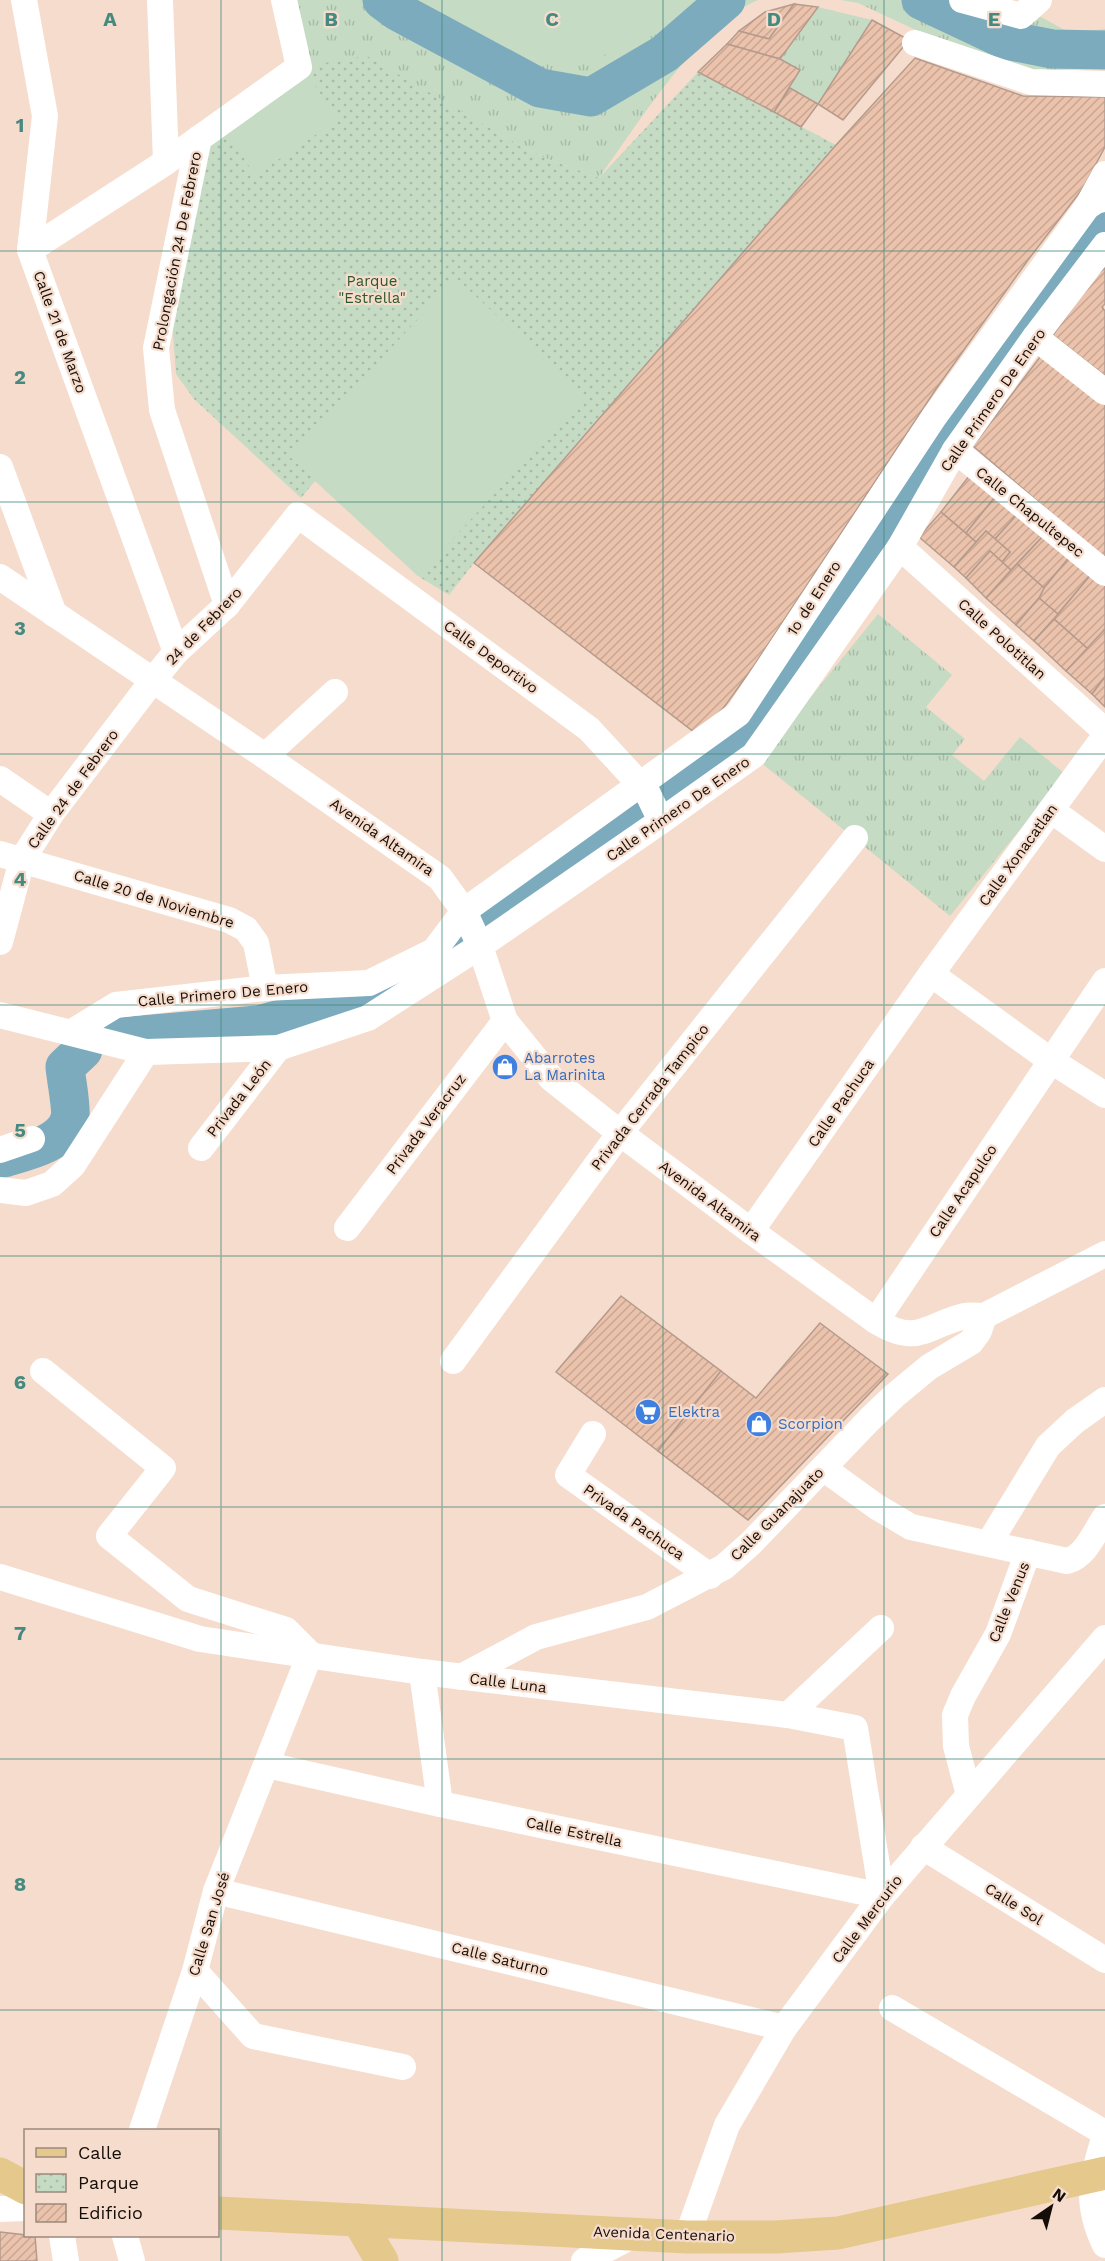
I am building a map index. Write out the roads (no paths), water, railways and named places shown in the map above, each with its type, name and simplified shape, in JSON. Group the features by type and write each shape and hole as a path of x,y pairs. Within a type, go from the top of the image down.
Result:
{"main road":[{"path":"0,2174 24,2187"},
{"name":"Avenida Centenario","path":"219,2213 687,2237 776,2237 838,2233 1099,2175"},
{"path":"358,2220 382,2261"}],"street":[{"name":"Calle 21 de Marzo","path":"24,0 45,116 30,250 176,652"},
{"path":"160,0 166,162"},
{"path":"30,250 166,162 299,67 284,0"},
{"path":"962,0 1030,8"},
{"path":"915,43 1031,82 1105,84"},
{"name":"Prolongación 24 De Febrero","path":"199,138 156,348 162,410 227,605"},
{"path":"1096,197 1094,219 1105,227"},
{"name":"1o de Enero","path":"464,911 644,788 738,714 934,417 1096,197"},
{"name":"Calle Primero De Enero","path":"0,1015 146,1052 278,1048 368,1018 480,946 660,818 754,755 900,548 955,450 1035,337 1105,245"},
{"path":"1035,337 1105,392"},
{"name":"Calle Chapultepec","path":"955,450 1105,573"},
{"path":"0,467 54,614"},
{"name":"24 de Febrero","path":"153,680 176,652 227,605 298,515"},
{"name":"Calle Deportivo","path":"298,515 590,729 644,788 660,818"},
{"name":"Calle Polotitlan","path":"900,548 1105,731"},
{"name":"Avenida Altamira","path":"0,577 265,756 440,878 464,911 480,946 505,1021 552,1079 751,1231 876,1321 895,1331 914,1333 965,1316 984,1316 1105,1254"},
{"name":"Calle 24 de Febrero","path":"0,942 11,857 51,814 153,680"},
{"path":"265,756 335,692"},
{"name":"Calle Xonacatlan","path":"931,974 1105,736"},
{"path":"0,779 51,814"},
{"path":"1051,810 1105,849"},
{"name":"Privada Cerrada Tampico","path":"453,1361 620,1133 855,838"},
{"name":"Calle 20 de Noviembre","path":"11,857 229,920 246,928 256,943 265,988"},
{"name":"Calle Primero De Enero","path":"72,1032 116,1005 265,988 369,983 434,951 464,911"},
{"path":"931,974 1050,1060 1105,1095"},
{"name":"Calle Pachuca","path":"751,1231 931,974"},
{"name":"Calle Acapulco","path":"876,1321 1105,981"},
{"name":"Privada Veracruz","path":"347,1228 505,1021"},
{"name":"Privada León","path":"201,1148 278,1048"},
{"path":"0,1190 26,1193 52,1184 74,1165 146,1052"},
{"path":"0,1150 32,1139"},
{"name":"Calle Guanajuato","path":"461,1677 536,1637 647,1607 710,1576 743,1551 870,1419 913,1380 929,1367 971,1342 979,1331 984,1316"},
{"path":"43,1371 163,1468 109,1536 188,1599 286,1630 310,1654"},
{"path":"989,1543 1048,1446 1075,1421 1105,1400"},
{"name":"Privada Pachuca","path":"593,1434 568,1475 710,1576"},
{"name":"Calle Venus","path":"823,1468 877,1508 911,1527 1028,1552 998,1634 954,1715 957,1746 969,1795"},
{"path":"1028,1552 1067,1561 1076,1559 1105,1517"},
{"name":"Calle Luna","path":"0,1577 200,1639 422,1672 788,1715 855,1728 882,1896"},
{"path":"788,1715 881,1628"},
{"name":"Calle Mercurio","path":"687,2237 727,2125 784,2028 882,1896 1105,1638"},
{"name":"Calle San José","path":"142,2129 195,1971 216,1891 310,1654"},
{"path":"422,1672 440,1804"},
{"name":"Calle Estrella","path":"267,1766 882,1896"},
{"name":"Calle Sol","path":"923,1847 1105,1960"},
{"name":"Calle Saturno","path":"216,1891 784,2028"},
{"path":"195,1971 254,2036 403,2067"},
{"path":"892,2008 1105,2134 1091,2208 1105,2245"},
{"path":"0,2209 24,2208"},
{"path":"584,2261 636,2234"},
{"path":"62,2237 66,2261"},
{"path":"126,2237 132,2261"}],"waterway":[{"path":"382,0 397,11 540,88 591,97 664,54 726,0"},
{"path":"921,0 1006,40 1052,49 1105,50"},
{"path":"119,1037 258,1025 394,988 456,945 487,915 653,803 753,741 941,444 1104,218"},
{"path":"0,1159 41,1146 60,1135 70,1118 65,1067 83,1050"}],"place":[{"name":"Abarrotes La Marinita","path":"505,1067"},
{"name":"Elektra","path":"648,1412"},
{"name":"Scorpion","path":"759,1424"}],"park label":[{"name":"Parque \"Estrella\"","path":"372,290"}]}
